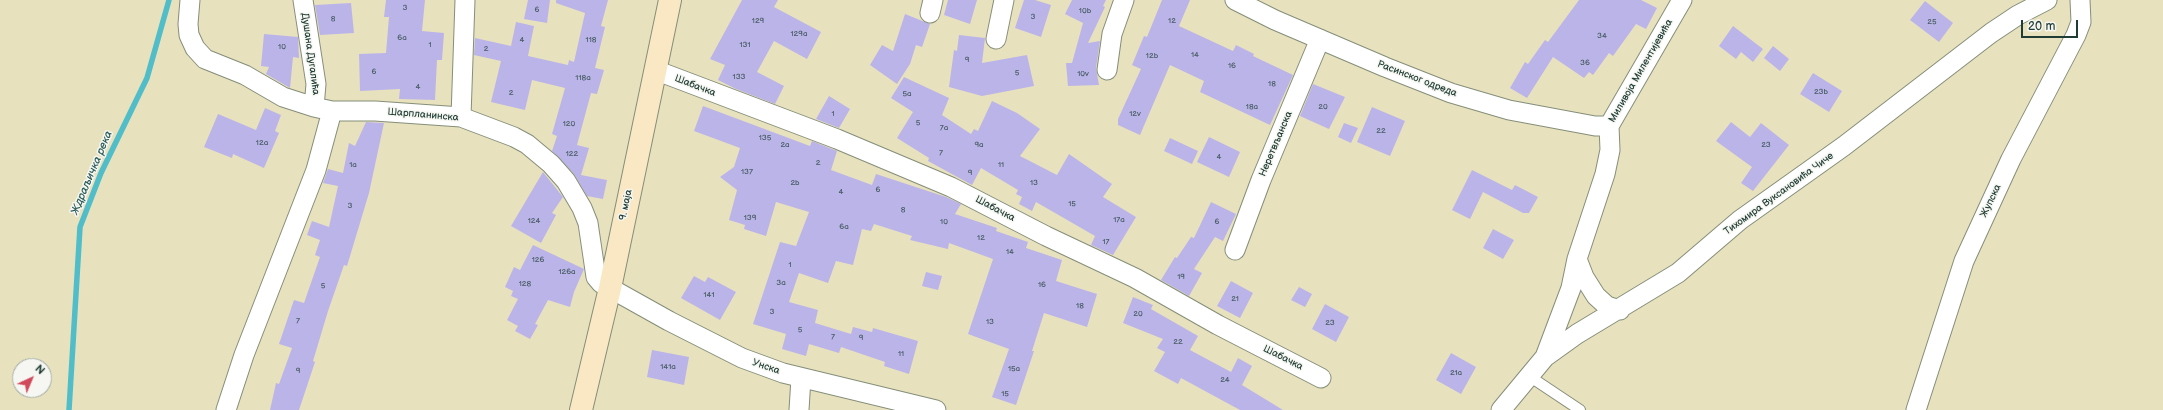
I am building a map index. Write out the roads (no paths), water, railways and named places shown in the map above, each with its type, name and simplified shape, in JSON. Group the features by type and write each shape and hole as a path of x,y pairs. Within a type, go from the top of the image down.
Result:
{"main road":[{"name":"9. маја","path":"581,410 610,288 670,0"}],"street":[{"name":"Шарпланинска","path":"190,0 189,35 194,48 205,59 245,75 283,97 323,109 461,117 514,137 551,164 576,196 588,223 596,277 601,283 610,288"},
{"name":"Душана Дугалића","path":"303,0 316,84 323,109"},
{"path":"461,117 465,0"},
{"path":"996,39 1004,0"},
{"path":"1107,70 1112,34 1124,0"},
{"name":"Расинског одреда","path":"1235,0 1320,39 1415,79 1476,101 1524,113 1595,126 1609,126"},
{"name":"Миливоја Милентијевића","path":"1545,357 1571,288 1577,259 1605,174 1610,150 1609,126 1682,0"},
{"name":"Тихомира Вуксановића Чиче","path":"1501,410 1545,357 1576,334 1620,310 1678,273 1740,220 1844,146 1996,30 2047,0"},
{"name":"Жупска","path":"1916,410 1964,261 2011,159 2076,34 2081,22 2080,0"},
{"name":"Неретвљанска","path":"1235,250 1261,180 1320,39"},
{"name":"Шабачка","path":"655,70 837,139 951,186 1046,236 1135,278 1218,325 1321,378"},
{"path":"226,410 244,355 316,170 323,109"},
{"path":"1577,259 1584,277 1596,296 1607,306 1620,310"},
{"name":"Унска","path":"610,288 691,333 742,358 801,378 936,410"},
{"path":"799,410 801,378"}],"lane":[{"path":"1529,376 1580,410"}],"waterway":[{"name":"Ждраљичка река","path":"69,410 80,227 101,173 147,78 169,0"}]}
